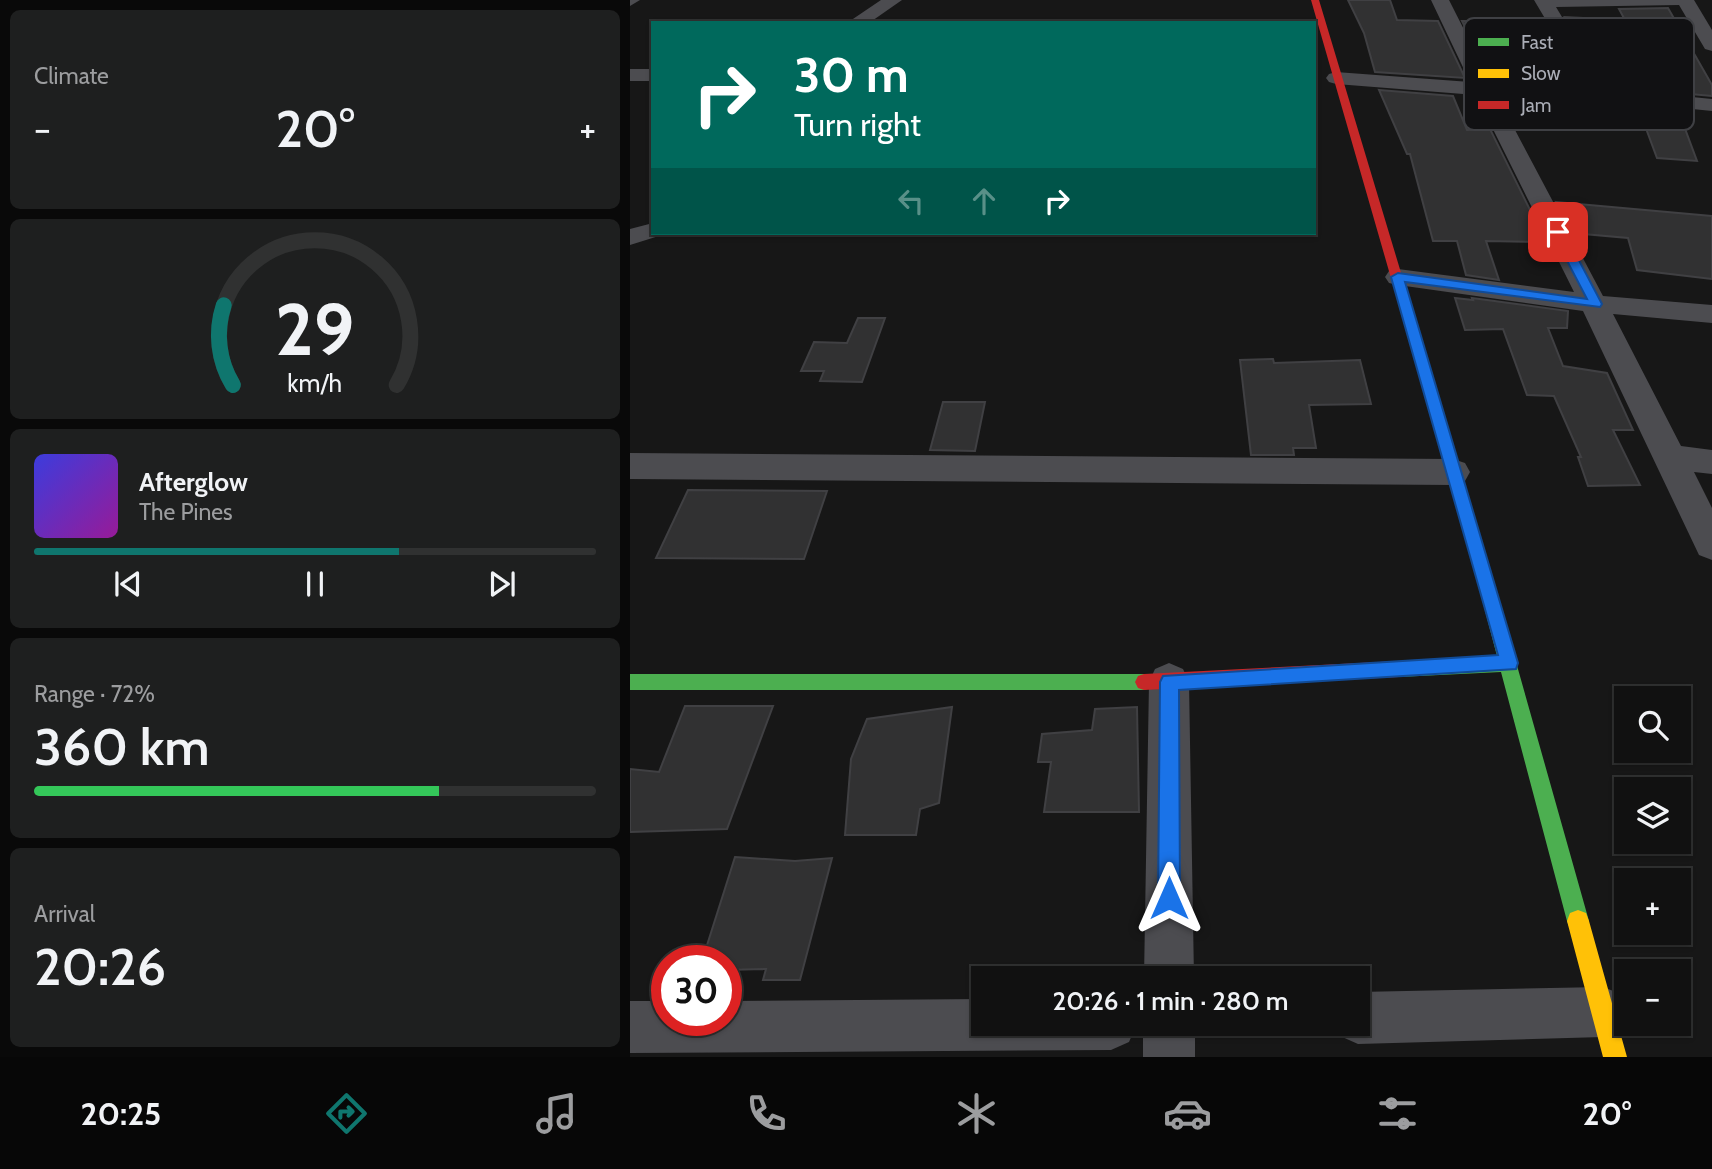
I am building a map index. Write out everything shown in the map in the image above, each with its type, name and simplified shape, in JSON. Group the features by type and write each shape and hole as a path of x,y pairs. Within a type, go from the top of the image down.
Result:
{"main road":[{"path":"1315,0 1509,663 1609,1034"},
{"path":"630,682 1169,682 1509,663"}],"street":[{"path":"859,21 893,0"},
{"path":"1440,0 1464,51"},
{"path":"1554,18 1544,1 1685,0 1712,45"},
{"path":"630,75 651,75"},
{"path":"1336,78 1464,88"},
{"path":"1694,103 1712,105"},
{"path":"1504,130 1596,304 1672,457 1712,545"},
{"path":"630,237 651,231"},
{"path":"1398,277 1596,304 1712,314"},
{"path":"1672,457 1712,462"},
{"path":"630,466 1454,472"},
{"path":"1169,682 1169,966"},
{"path":"1370,1019 1609,1034"},
{"path":"630,1027 971,1025"},
{"path":"1169,1036 1169,1057"}],"building":[{"path":"1348,0 1390,0 1397,20 1438,21 1464,78 1375,72 1364,33"},
{"path":"1668,8 1674,18 1624,18 1619,9"},
{"path":"1694,54 1712,85 1712,96 1694,94"},
{"path":"1379,90 1453,96 1464,123 1464,130 1490,130 1540,230 1531,229 1536,242 1486,241 1499,280 1466,275 1457,241 1433,241 1410,154 1407,154"},
{"path":"1647,130 1685,130 1697,161 1657,158"},
{"path":"1556,202 1712,216 1712,279 1637,270 1628,238 1572,233"},
{"path":"1455,298 1568,311 1567,328 1548,328 1563,366 1607,373 1633,430 1613,430 1640,485 1588,486 1578,457 1581,457 1554,396 1527,395 1503,329 1465,330"},
{"path":"858,318 885,318 862,382 820,381 824,371 801,371 814,342 847,343"},
{"path":"1273,359 1274,363 1360,360 1371,404 1309,405 1316,448 1293,448 1294,455 1251,455 1240,360"},
{"path":"943,402 985,402 975,451 930,450"},
{"path":"688,490 827,491 804,559 656,558"},
{"path":"685,706 773,706 727,829 630,832 630,769 659,772"},
{"path":"952,707 939,803 920,809 916,835 845,835 851,759 867,719"},
{"path":"1137,707 1139,812 1044,812 1051,762 1038,762 1042,734 1092,730 1095,709"},
{"path":"735,857 795,861 832,858 800,980 763,980 766,969 742,970 742,945 707,945"}],"traffic: fast":[{"path":"1486,584 1578,921"},
{"path":"1399,669 1509,663"},
{"path":"630,682 1144,682"}],"traffic: slow":[{"path":"1405,306 1486,584"},
{"path":"1578,921 1615,1057"}],"traffic: jam":[{"path":"1315,0 1405,306"},
{"path":"1144,682 1399,669"}],"route":[{"path":"1169,898 1169,682 1509,663 1398,277 1596,304 1558,232"}]}
